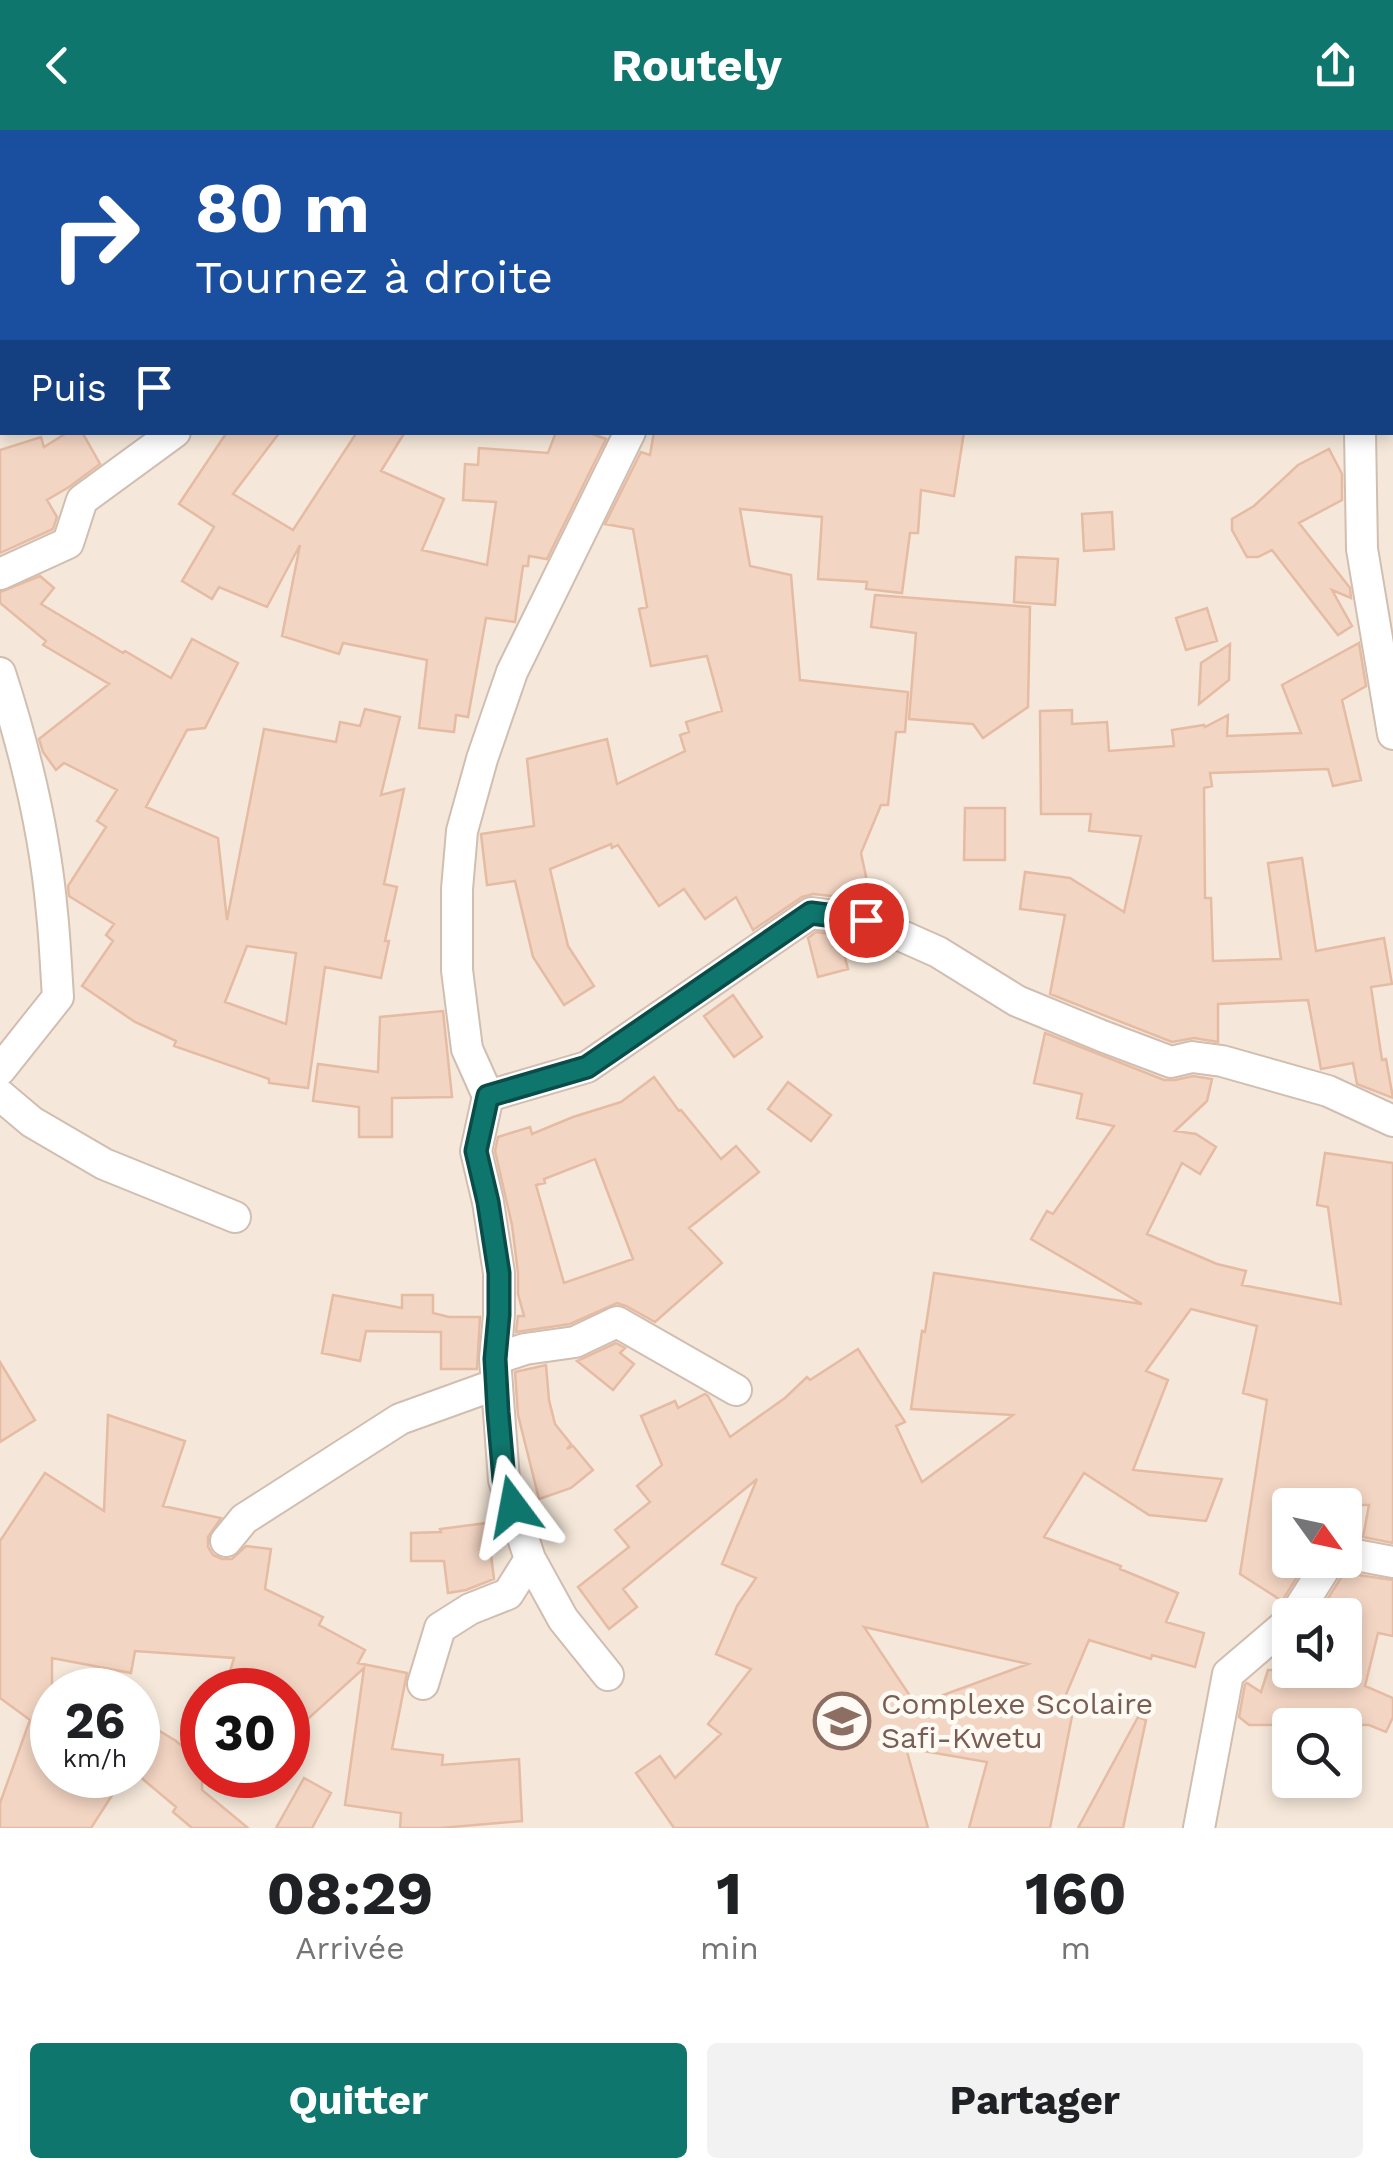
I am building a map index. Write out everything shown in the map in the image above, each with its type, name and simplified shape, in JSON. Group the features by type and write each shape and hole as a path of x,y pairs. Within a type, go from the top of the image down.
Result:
{"street":[{"path":"0,574 68,543 82,500 172,435"},
{"path":"608,1675 563,1619 530,1560 504,1480 496,1371 499,1273 476,1151 488,1096 468,1049 457,970 457,889 462,830 512,672 629,435"},
{"path":"1360,435 1362,549 1393,734"},
{"path":"0,673 10,736 36,810 52,911 58,998 0,1070"},
{"path":"488,1096 587,1067 811,913 866,920 938,952 1017,1000 1171,1062 1192,1057 1240,1066 1328,1091 1393,1122"},
{"path":"0,1095 32,1122 104,1164 235,1217"},
{"path":"226,1542 244,1519 400,1419 496,1371 525,1349 575,1342 617,1322 736,1390"},
{"path":"1362,1556 1393,1562"},
{"path":"423,1684 440,1628 470,1609 508,1594 530,1560"},
{"path":"1199,1828 1228,1674 1272,1636"}],"shaded area":[{"path":"0,435 1393,435 1393,1828 0,1828"}],"building":[{"path":"63,435 84,435 100,464 47,500 57,517 53,529 0,553 0,450 41,437 44,447"},
{"path":"225,435 278,435 233,494 293,530 355,435 403,435 381,471 444,499 422,550 487,565 496,502 463,500 465,464 478,465 479,448 548,453 555,435 595,435 606,439 547,559 529,556 528,566 523,566 515,622 486,618 468,717 456,715 454,732 419,728 427,660 343,643 339,654 282,636 300,545 267,607 219,587 212,599 182,581 214,527 179,504"},
{"path":"653,435 964,435 954,496 921,490 918,533 910,533 902,593 866,589 867,582 818,579 822,517 740,509 750,566 791,575 800,680 908,692 905,732 896,732 888,805 881,805 861,853 871,900 813,894 802,897 753,930 736,897 705,919 684,889 659,906 618,845 612,848 611,844 550,869 568,946 594,986 564,1005 533,957 515,881 487,885 481,834 534,826 527,759 607,739 617,784 685,751 680,735 689,732 686,722 722,711 707,656 651,666 639,609 647,607 633,529 605,524 641,452 650,455"},
{"path":"1329,449 1342,474 1342,500 1299,523 1350,588 1351,598 1332,590 1352,626 1338,635 1272,550 1247,557 1232,530 1232,519 1254,506 1298,465"},
{"path":"1112,512 1114,549 1084,551 1082,514"},
{"path":"1016,557 1058,559 1055,605 1014,602"},
{"path":"40,576 54,588 41,604 171,678 192,639 238,663 205,728 187,730 146,807 218,838 227,920 264,729 336,742 340,722 360,726 365,709 400,717 381,795 404,789 384,884 397,887 381,978 325,967 308,1088 269,1083 269,1079 174,1046 176,1041 135,1022 82,986 113,941 106,935 114,924 69,896 68,886 106,827 97,821 117,790 64,763 56,770 39,739 109,684 43,645 46,641 0,603 0,592","holes":["247,946 296,953 286,1024 225,1002"]},
{"path":"875,595 1030,607 1028,707 983,738 973,724 909,719 916,633 871,627"},
{"path":"1207,608 1217,641 1186,650 1176,618"},
{"path":"1359,643 1366,686 1342,700 1361,780 1333,786 1328,769 1210,773 1212,786 1204,788 1205,898 1211,898 1213,961 1281,959 1268,863 1302,858 1316,951 1384,938 1392,984 1371,987 1382,1060 1386,1059 1393,1098 1357,1084 1353,1063 1321,1069 1308,1000 1218,1004 1218,1042 1194,1038 1172,1042 1050,994 1065,915 1020,909 1025,872 1070,878 1124,912 1141,836 1089,831 1091,814 1041,814 1040,711 1072,710 1072,724 1107,722 1109,751 1174,746 1172,730 1205,727 1228,715 1227,736 1301,733 1282,685"},
{"path":"1230,644 1229,680 1199,704 1201,663"},
{"path":"965,808 1005,808 1005,860 964,860"},
{"path":"816,932 839,935 848,969 818,977 808,938"},
{"path":"733,995 762,1037 734,1057 704,1016"},
{"path":"443,1011 452,1097 392,1098 392,1137 359,1137 359,1107 313,1101 318,1064 378,1072 380,1017"},
{"path":"1045,1033 1164,1080 1193,1076 1212,1079 1207,1101 1175,1131 1196,1134 1216,1147 1200,1174 1182,1163 1147,1234 1217,1264 1246,1271 1242,1285 1341,1304 1328,1207 1317,1205 1325,1153 1393,1163 1393,1543 1363,1537 1369,1505 1362,1505 1362,1488 1272,1488 1272,1578 1296,1578 1284,1598 1277,1598 1240,1574 1267,1400 1243,1393 1257,1326 1191,1309 1146,1371 1168,1380 1133,1470 1222,1479 1206,1521 1149,1515 1084,1473 1044,1537 1178,1593 1166,1622 1204,1633 1195,1667 1152,1655 1151,1659 1089,1640 1062,1704 1074,1706 1050,1828 969,1828 987,1762 906,1748 928,1828 674,1828 636,1773 660,1756 675,1778 721,1734 708,1724 751,1669 716,1654 737,1606 756,1578 722,1564 757,1479 623,1589 637,1607 609,1629 578,1587 629,1547 615,1530 650,1502 637,1486 662,1465 641,1416 675,1401 678,1408 705,1394 730,1437 785,1398 807,1377 810,1380 858,1349 905,1422 896,1426 922,1482 1013,1415 911,1409 934,1273 1142,1304 1031,1239 1047,1211 1053,1214 1114,1126 1077,1118 1082,1094 1034,1083","holes":["864,1627 1028,1664 916,1705"]},
{"path":"654,1077 721,1159 736,1146 759,1172 689,1228 722,1263 655,1322 617,1303 570,1324 516,1332 518,1316 524,1316 518,1294 512,1225 495,1151 498,1137 530,1127 532,1134 621,1102","holes":["595,1159 633,1259 564,1283 536,1185"]},
{"path":"788,1082 831,1115 811,1141 768,1109"},
{"path":"333,1295 402,1308 402,1295 433,1295 433,1313 480,1317 477,1369 441,1369 441,1332 366,1331 360,1361 322,1353"},
{"path":"616,1343 625,1348 620,1353 634,1364 613,1390 577,1361"},
{"path":"0,1362 35,1420 0,1442"},
{"path":"546,1365 555,1424 571,1444 567,1449 573,1446 593,1470 571,1488 539,1499 518,1415 515,1372"},
{"path":"108,1415 185,1441 163,1506 221,1518 208,1537 208,1547 222,1559 232,1559 246,1546 271,1549 265,1589 323,1617 319,1625 365,1650 358,1663 407,1673 392,1749 443,1755 442,1765 519,1759 522,1821 400,1828 401,1813 345,1805 364,1668 310,1717 310,1668 231,1668 234,1658 135,1651 132,1668 105,1668 52,1658 52,1668 30,1668 30,1720 0,1698 0,1541 45,1473 104,1511"},
{"path":"487,1523 494,1579 448,1593 444,1561 411,1561 411,1533"},
{"path":"1362,1576 1393,1580 1393,1636 1378,1633 1365,1686 1393,1698 1393,1717 1386,1732 1362,1725 1362,1708 1272,1708 1272,1725 1249,1725 1239,1717 1245,1684 1261,1692 1268,1670 1272,1670 1272,1688 1362,1688 1362,1598 1328,1598 1341,1578"},
{"path":"1138,1717 1146,1720 1123,1828 1078,1828"},
{"path":"30,1720 30,1798 110,1798 91,1828 0,1828 0,1803"},
{"path":"160,1731 180,1744 180,1798 212,1798 248,1828 192,1828 173,1812 176,1807 160,1794"},
{"path":"310,1781 331,1793 312,1828 276,1828 293,1798 310,1798"}],"place":[{"name":"Complexe Scolaire Safi-Kwetu","path":"842,1721"}],"route":[{"path":"513,1506 504,1480 498,1412 495,1359 499,1273 476,1151 488,1096 587,1067 811,913 866,920"}]}
